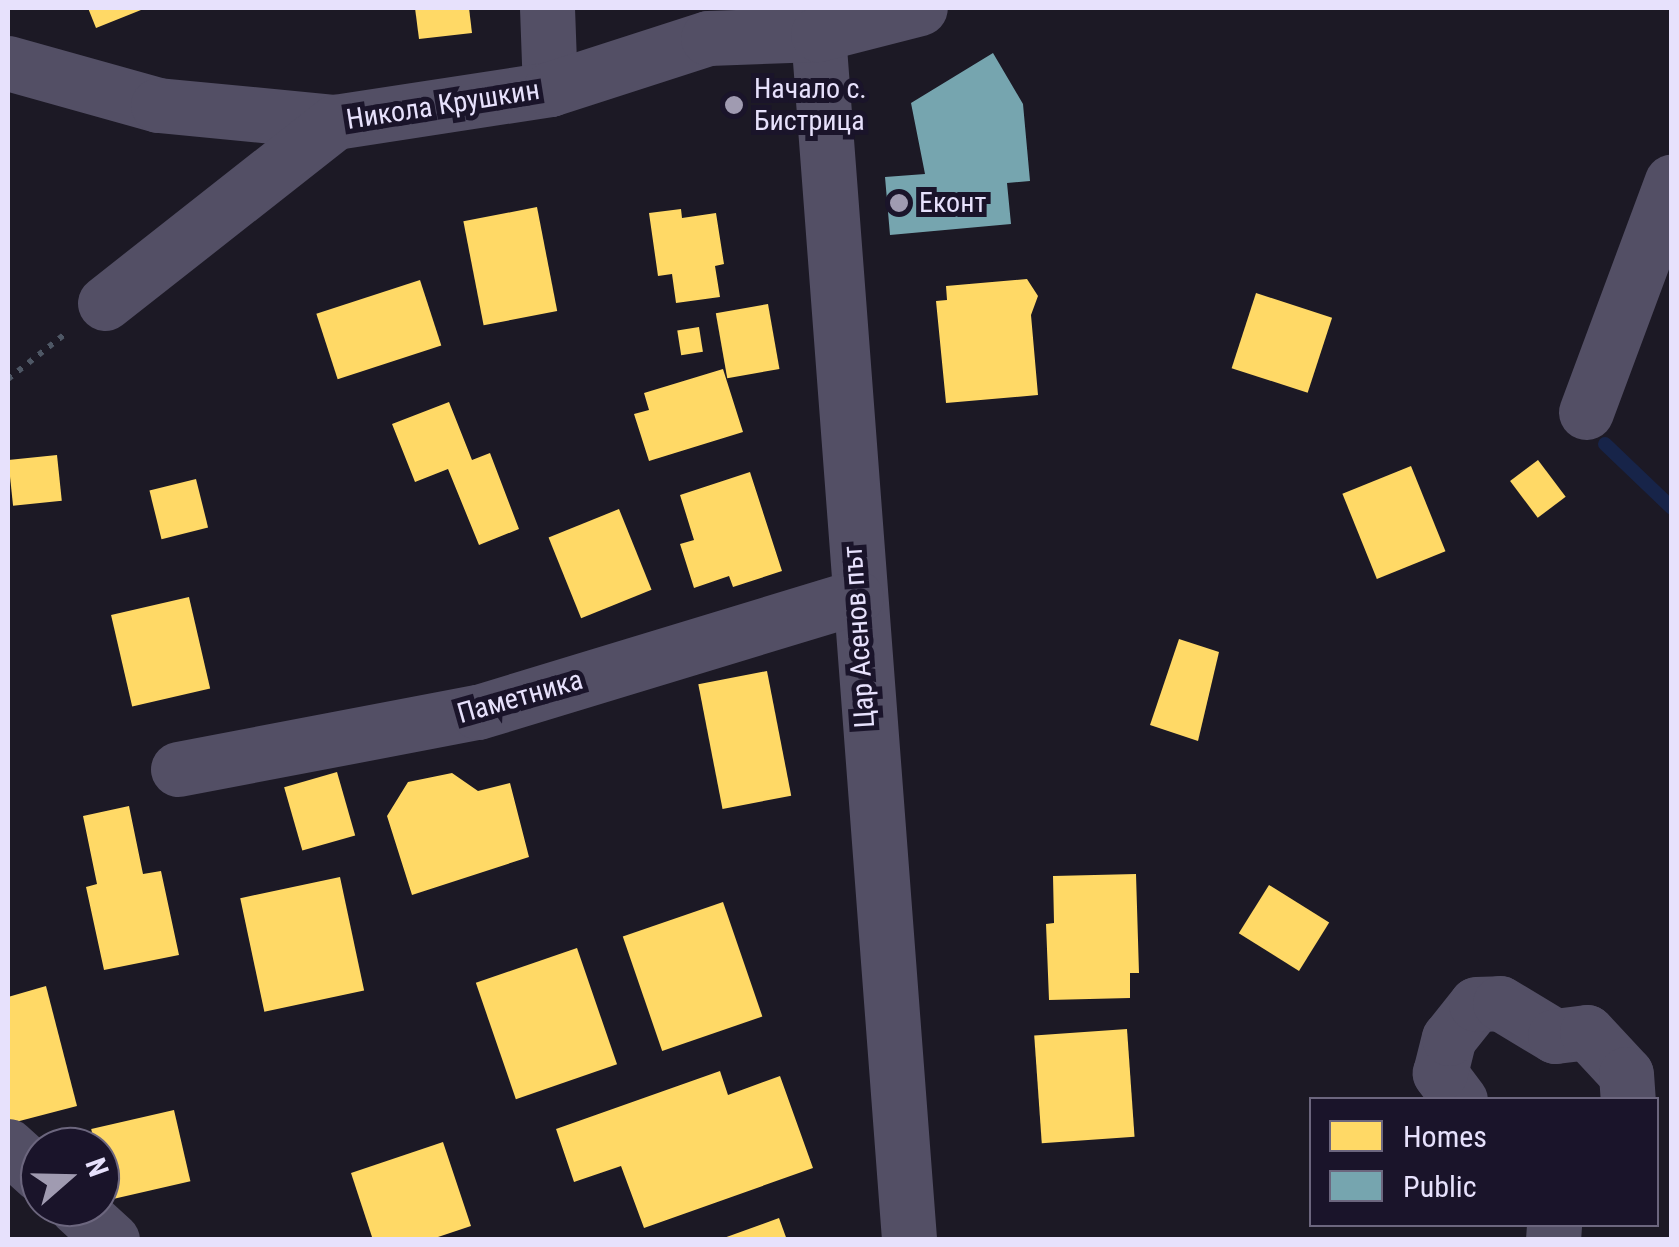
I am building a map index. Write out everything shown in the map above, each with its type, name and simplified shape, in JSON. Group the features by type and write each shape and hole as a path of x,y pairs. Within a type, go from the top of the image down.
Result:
{"street":[{"path":"547,8 550,89"},
{"name":"Никола Крушкин","path":"8,63 158,105 335,122 550,89 708,38 920,8"},
{"name":"Цар Асенов път","path":"831,21 856,596 909,1240"},
{"path":"105,303 335,122"},
{"path":"1586,412 1672,182"},
{"name":"Паметника","path":"178,769 478,712 856,596"},
{"path":"1458,1097 1440,1074 1449,1038 1476,1004 1500,1003 1554,1036 1588,1032 1626,1074 1628,1097"}],"path":[{"path":"8,379 105,303"}],"building: Homes":[{"path":"88,8 146,8 96,28"},
{"path":"415,8 469,8 472,33 419,39"},
{"path":"537,207 557,311 484,325 463,221"},
{"path":"681,209 682,218 716,213 724,264 715,266 720,297 676,303 672,274 658,276 649,213"},
{"path":"1027,279 1038,296 1031,315 1038,395 946,403 936,301 947,300 946,286"},
{"path":"420,280 441,346 338,379 316,314"},
{"path":"1256,293 1332,318 1308,393 1232,368"},
{"path":"768,304 779,369 727,378 716,313"},
{"path":"699,327 703,352 681,355 677,330"},
{"path":"723,369 743,432 649,461 634,414 649,410 644,393"},
{"path":"449,402 472,460 490,453 519,529 479,545 448,469 415,482 392,424"},
{"path":"57,455 62,501 13,506 8,460"},
{"path":"1538,460 1566,497 1538,518 1510,481"},
{"path":"1411,466 1445,551 1377,579 1342,494"},
{"path":"750,472 782,571 733,587 729,576 694,588 680,544 694,540 680,495"},
{"path":"196,479 208,528 162,539 149,491"},
{"path":"619,509 652,590 581,618 549,537"},
{"path":"189,597 210,689 132,707 111,615"},
{"path":"1179,639 1219,652 1198,741 1150,725"},
{"path":"767,671 791,796 723,809 698,684"},
{"path":"337,772 355,835 302,851 284,787"},
{"path":"452,773 478,791 510,783 529,857 412,895 387,816 408,782"},
{"path":"129,806 143,874 161,871 179,955 104,970 86,887 97,884 83,816"},
{"path":"1136,874 1139,973 1130,973 1130,998 1049,1000 1046,924 1054,923 1053,876"},
{"path":"340,877 364,990 264,1012 240,898"},
{"path":"1269,885 1329,923 1299,971 1239,933"},
{"path":"723,902 762,1016 662,1051 623,937"},
{"path":"577,948 617,1064 516,1099 476,983"},
{"path":"46,986 77,1106 8,1124 8,997"},
{"path":"1127,1029 1135,1137 1042,1143 1034,1035"},
{"path":"720,1071 728,1095 780,1076 813,1168 644,1228 621,1166 574,1182 556,1129"},
{"path":"174,1110 190,1181 120,1197 120,1127 100,1127"},
{"path":"443,1142 471,1226 429,1240 373,1240 351,1173"},
{"path":"779,1218 787,1240 721,1240 721,1239"}],"building: Public":[{"path":"993,53 1023,104 1030,181 1007,183 1011,224 890,235 885,177 925,174 911,103"}],"waterway":[{"path":"1605,444 1672,508"}],"place":[{"name":"Начало с. Бистрица","path":"734,105"},
{"name":"Еконт","path":"899,203"}]}
